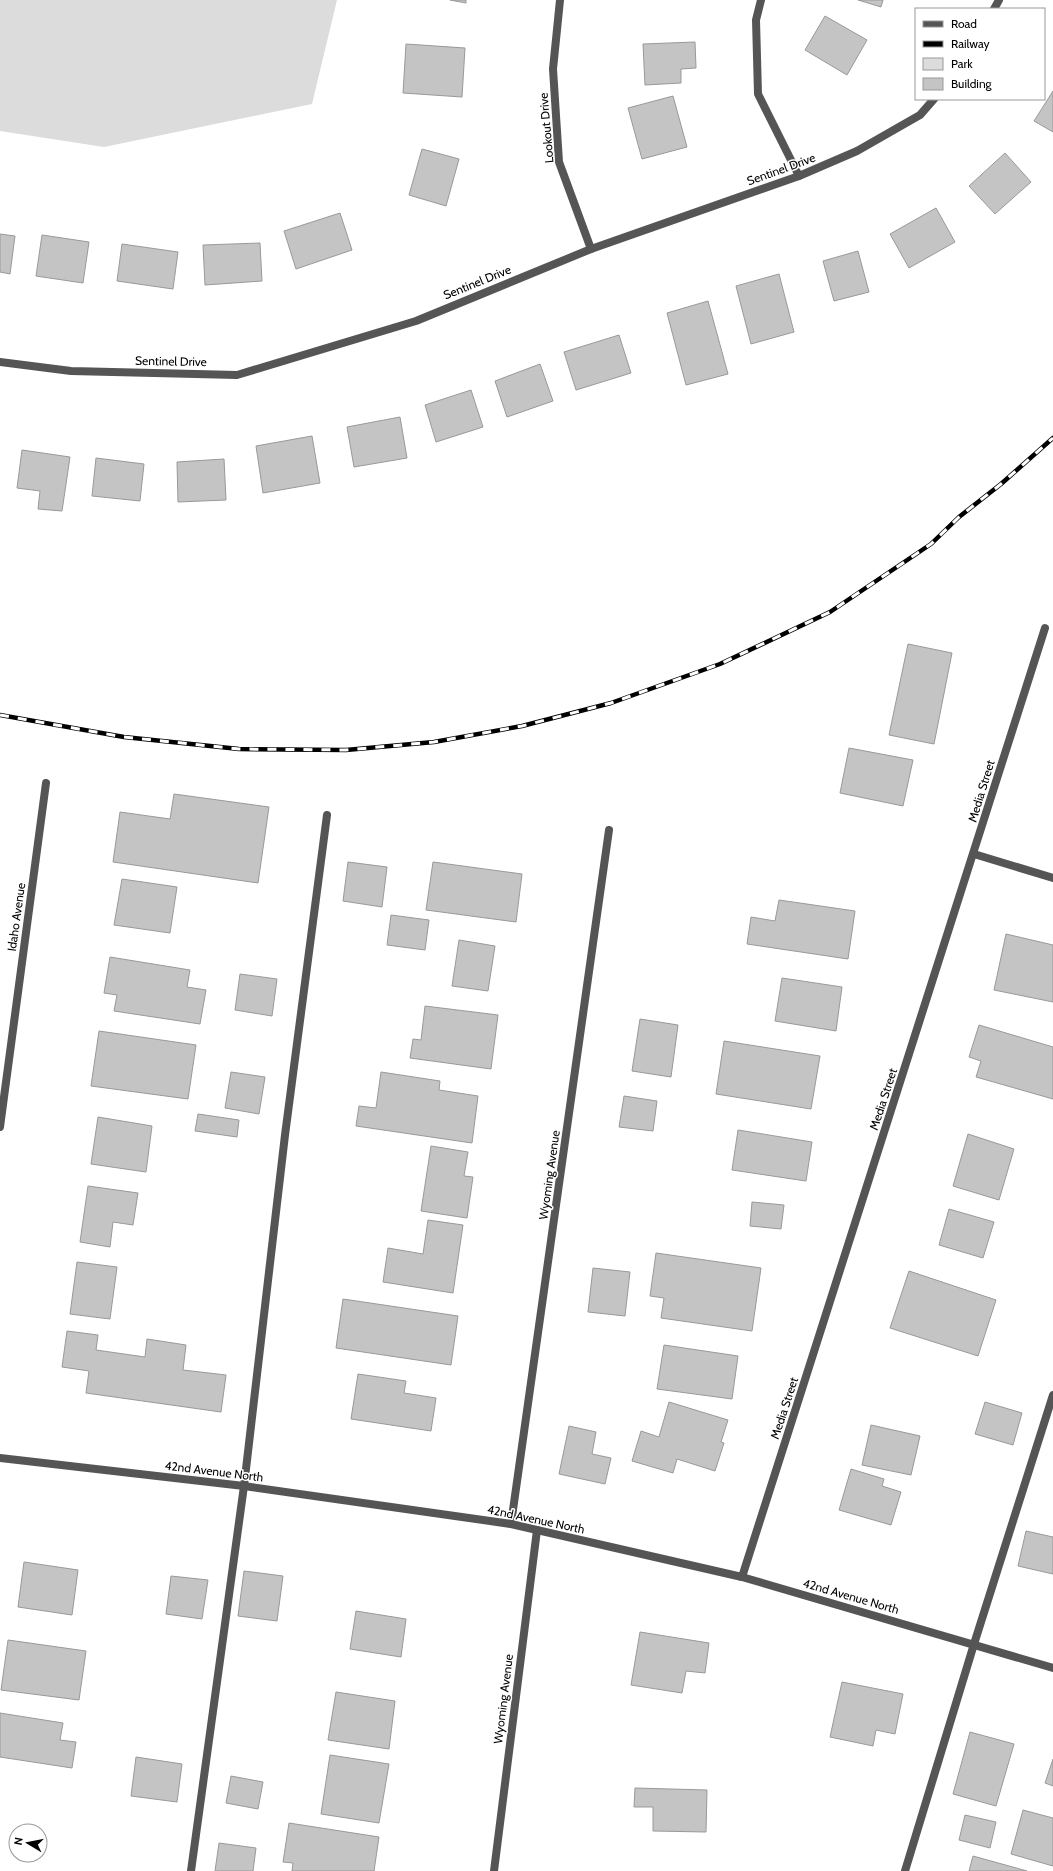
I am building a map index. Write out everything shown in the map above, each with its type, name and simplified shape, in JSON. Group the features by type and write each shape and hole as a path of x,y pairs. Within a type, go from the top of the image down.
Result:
{"street":[{"name":"Lookout Drive","path":"560,0 554,68 559,162 591,249"},
{"path":"761,0 756,20 758,94 799,176"},
{"name":"Sentinel Drive","path":"0,362 71,371 237,375 416,321 591,249 799,176 857,151 920,115 933,100"},
{"name":"Media Street","path":"742,1577 1045,628"},
{"name":"Idaho Avenue","path":"0,1127 46,783"},
{"path":"191,1871 244,1486 285,1135 327,815"},
{"name":"Wyoming Avenue","path":"511,1524 609,830"},
{"path":"974,854 1053,878"},
{"path":"905,1871 974,1644 1053,1395"},
{"name":"42nd Avenue North","path":"0,1458 244,1486 511,1524 742,1577 1053,1668"},
{"name":"Wyoming Avenue","path":"494,1871 537,1530"}],"green space":[{"path":"0,0 337,0 312,104 104,147 0,131"}],"building":[{"path":"450,0 466,0 466,3"},
{"path":"858,0 883,0 881,7"},
{"path":"825,16 867,40 847,75 805,50"},
{"path":"695,42 696,68 681,69 681,83 645,85 643,44"},
{"path":"406,44 465,48 462,97 403,93"},
{"path":"1053,91 1053,132 1034,121"},
{"path":"673,96 687,147 642,159 628,108"},
{"path":"422,149 459,159 446,206 409,195"},
{"path":"1005,153 1031,182 995,214 969,186"},
{"path":"936,208 955,242 909,268 890,234"},
{"path":"340,213 352,250 296,269 284,231"},
{"path":"0,234 15,236 10,274 0,272"},
{"path":"42,235 89,242 83,283 36,276"},
{"path":"260,243 262,281 205,285 203,245"},
{"path":"122,244 178,252 173,289 117,281"},
{"path":"858,251 869,292 834,301 823,261"},
{"path":"779,274 794,332 751,344 736,286"},
{"path":"708,301 728,374 686,385 667,313"},
{"path":"619,335 631,373 576,390 564,352"},
{"path":"540,364 553,401 507,417 495,381"},
{"path":"471,390 483,427 436,442 425,405"},
{"path":"400,417 407,458 354,467 347,427"},
{"path":"312,436 320,483 263,493 256,446"},
{"path":"22,450 70,457 62,511 38,509 40,491 17,488"},
{"path":"96,458 144,464 140,501 92,496"},
{"path":"224,459 226,500 178,502 177,462"},
{"path":"908,644 952,653 934,744 889,735"},
{"path":"849,748 913,760 903,806 840,793"},
{"path":"174,794 269,807 258,883 113,862 120,812 170,819"},
{"path":"348,862 387,867 382,907 343,901"},
{"path":"433,862 522,874 516,922 426,910"},
{"path":"122,879 177,887 170,933 114,925"},
{"path":"779,900 855,911 848,959 747,944 751,917 775,921"},
{"path":"391,915 429,920 425,950 387,945"},
{"path":"1006,934 1053,945 1053,1002 994,990"},
{"path":"459,940 495,946 488,991 452,986"},
{"path":"110,957 190,970 187,987 206,990 200,1024 114,1011 117,995 104,993"},
{"path":"240,974 277,979 272,1016 235,1010"},
{"path":"782,978 842,987 836,1031 775,1021"},
{"path":"425,1006 498,1015 491,1069 410,1058 413,1039 421,1040"},
{"path":"640,1019 678,1025 671,1077 632,1071"},
{"path":"979,1025 1053,1047 1053,1099 976,1077 981,1061 969,1057"},
{"path":"99,1031 196,1045 188,1099 91,1086"},
{"path":"724,1041 820,1056 811,1109 716,1094"},
{"path":"231,1072 265,1077 259,1114 225,1108"},
{"path":"381,1072 440,1081 439,1090 478,1096 472,1143 356,1126 359,1106 376,1108"},
{"path":"624,1096 657,1101 653,1131 619,1127"},
{"path":"198,1114 239,1120 237,1137 195,1131"},
{"path":"98,1117 152,1126 146,1172 91,1164"},
{"path":"738,1130 812,1142 806,1181 732,1170"},
{"path":"968,1134 1014,1149 999,1200 953,1186"},
{"path":"431,1146 468,1152 464,1176 473,1177 467,1218 421,1211"},
{"path":"88,1186 138,1193 133,1225 113,1222 110,1247 80,1242"},
{"path":"752,1202 784,1205 781,1229 750,1226"},
{"path":"949,1209 994,1222 983,1258 939,1245"},
{"path":"428,1220 463,1225 453,1293 383,1282 388,1248 423,1254"},
{"path":"656,1253 761,1268 752,1331 661,1318 664,1298 650,1296"},
{"path":"77,1262 117,1267 110,1319 70,1314"},
{"path":"593,1268 630,1272 625,1316 588,1312"},
{"path":"909,1271 996,1300 978,1356 890,1328"},
{"path":"343,1299 458,1316 451,1365 336,1348"},
{"path":"67,1331 98,1335 96,1350 145,1357 147,1339 186,1345 183,1370 226,1375 221,1412 86,1393 89,1371 62,1367"},
{"path":"664,1345 738,1356 732,1399 657,1389"},
{"path":"358,1374 406,1381 404,1393 436,1398 431,1431 351,1419"},
{"path":"669,1402 728,1420 721,1442 724,1443 715,1471 677,1459 673,1473 632,1461 641,1431 659,1437"},
{"path":"985,1402 1022,1413 1013,1445 975,1434"},
{"path":"871,1425 920,1436 911,1475 862,1465"},
{"path":"569,1426 596,1432 592,1454 611,1458 605,1484 559,1474"},
{"path":"851,1469 884,1479 882,1486 901,1492 891,1525 839,1510"},
{"path":"1026,1531 1053,1537 1053,1574 1018,1566"},
{"path":"24,1562 78,1570 72,1615 18,1607"},
{"path":"244,1571 283,1576 277,1621 238,1616"},
{"path":"171,1576 208,1580 202,1619 166,1614"},
{"path":"356,1611 406,1619 401,1657 350,1649"},
{"path":"640,1632 709,1643 705,1673 686,1671 682,1693 631,1685"},
{"path":"8,1640 86,1651 79,1700 1,1690"},
{"path":"842,1682 903,1694 895,1734 876,1730 873,1746 830,1737"},
{"path":"336,1692 395,1701 389,1749 328,1740"},
{"path":"0,1713 63,1723 60,1740 76,1742 72,1768 0,1757"},
{"path":"970,1732 1014,1744 996,1806 953,1794"},
{"path":"330,1755 389,1764 379,1823 321,1814"},
{"path":"136,1757 182,1764 177,1802 131,1796"},
{"path":"1053,1759 1053,1786 1045,1783"},
{"path":"231,1776 263,1782 258,1809 226,1803"},
{"path":"635,1788 707,1790 706,1832 653,1831 653,1807 634,1807"},
{"path":"1023,1810 1053,1818 1053,1866 1011,1854"},
{"path":"965,1815 996,1822 990,1848 959,1840"},
{"path":"289,1823 379,1837 374,1871 292,1871 293,1863 283,1862"},
{"path":"219,1843 256,1848 253,1871 215,1871"},
{"path":"973,1856 1027,1871 969,1871"}],"railway":[{"path":"0,715 124,737 239,749 346,750 434,742 522,726 611,703 720,664 830,612 931,544 959,517 1001,484 1053,438"}]}
